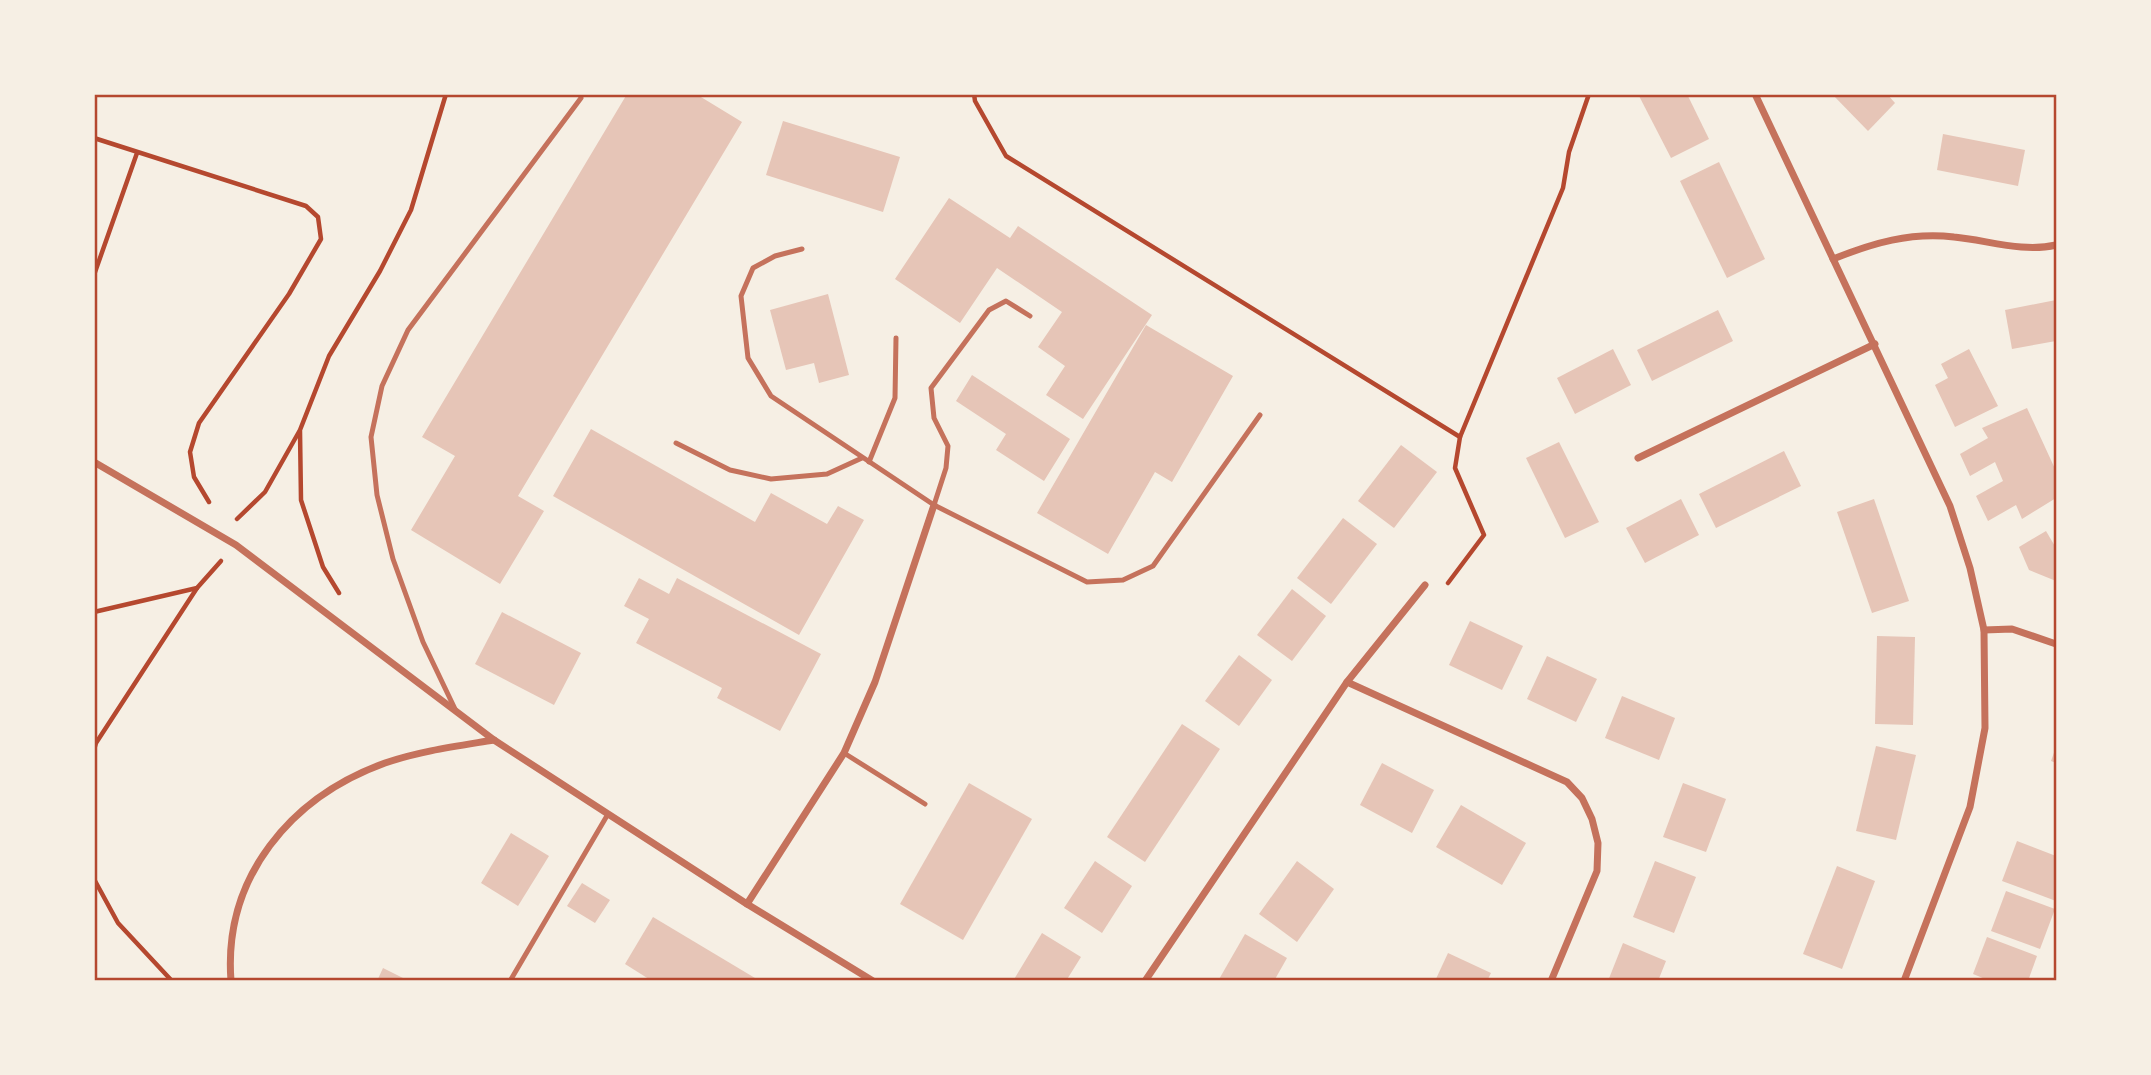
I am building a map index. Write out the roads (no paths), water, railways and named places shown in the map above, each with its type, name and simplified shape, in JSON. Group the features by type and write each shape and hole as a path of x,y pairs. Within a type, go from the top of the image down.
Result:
{"street":[{"path":"1755,94 1950,506 1970,568 1984,629 1985,728 1970,807 1904,979 1913,981"},
{"path":"1833,259 1875,243 1919,235 1956,237 2002,245 2056,245"},
{"path":"1638,458 1875,344"},
{"path":"94,461 236,545 494,740 747,904 873,981"},
{"path":"747,904 844,753 875,682 934,505"},
{"path":"1145,981 1347,682 1425,585"},
{"path":"1984,629 2012,629 2056,644"},
{"path":"1347,682 1567,782 1582,799 1592,819 1598,843 1597,871 1551,981"},
{"path":"231,981 233,932 244,894 269,845 296,815 332,788 386,763 416,754 494,740"}],"lane":[{"path":"456,711 424,642 393,559 377,495 371,437 382,386 408,330 581,98"},
{"path":"802,249 775,257 753,268 741,296 748,358 771,396 934,505 1087,582 1123,580 1153,566 1260,415"},
{"path":"934,505 946,468 948,446 934,418 931,388 989,310 1006,301 1030,316"},
{"path":"869,462 895,398 896,338"},
{"path":"676,443 730,470 771,479 827,474 862,457"},
{"path":"844,753 925,804"},
{"path":"510,981 608,814"}]}
